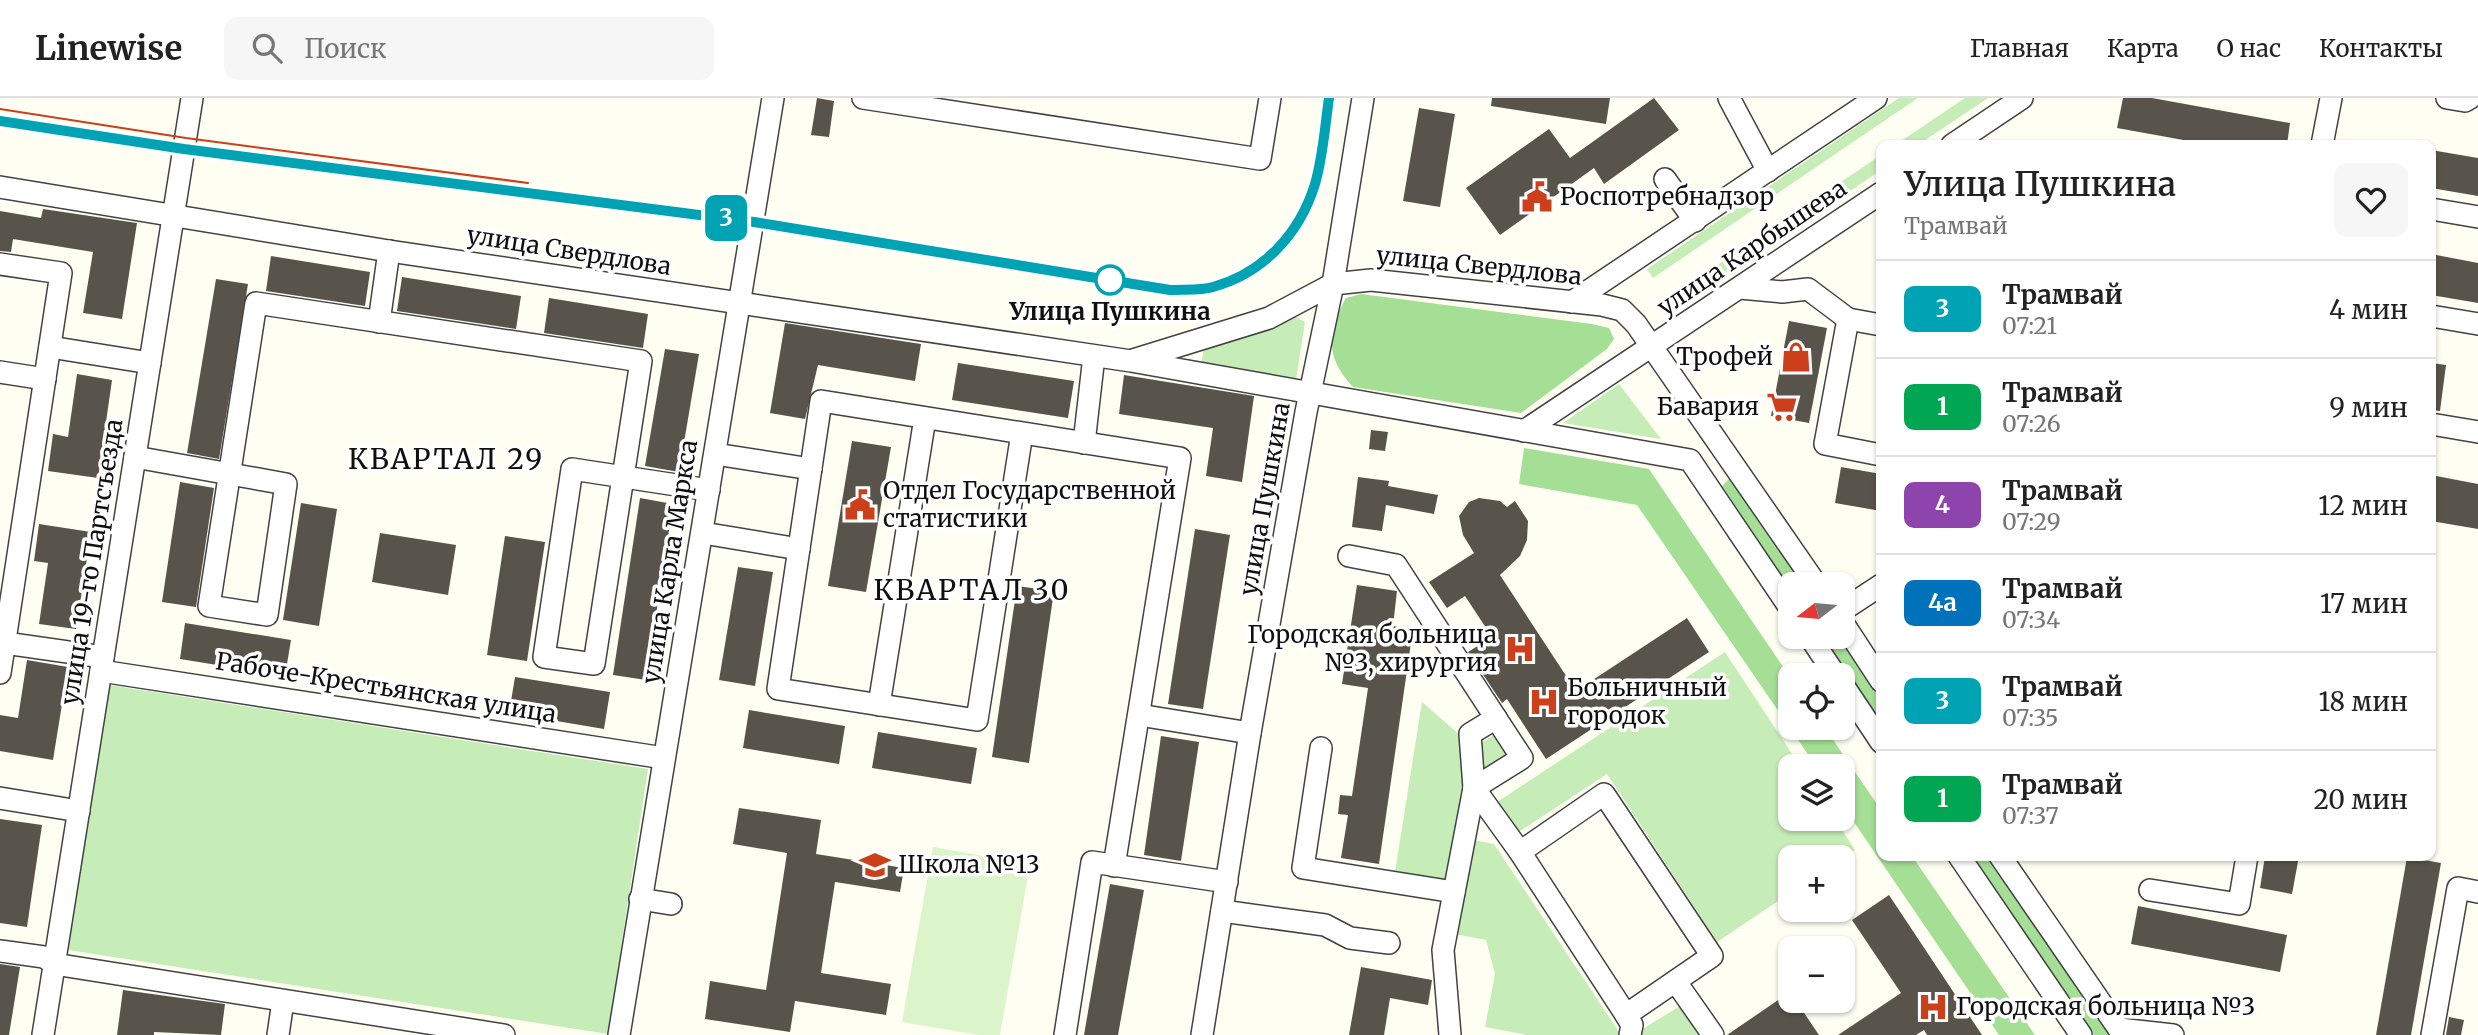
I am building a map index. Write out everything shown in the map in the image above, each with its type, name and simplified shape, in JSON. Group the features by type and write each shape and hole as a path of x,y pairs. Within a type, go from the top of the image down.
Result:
{"street":[{"name":"улица 19-го Партсъезда","path":"43,1035 192,98"},
{"name":"улица Карла Маркса","path":"618,1035 773,98"},
{"path":"863,98 1260,159 1270,98"},
{"name":"улица Пушкина","path":"1202,1035 1250,733 1310,394 1334,284 1363,98"},
{"path":"1729,98 1768,171"},
{"path":"1572,302 1876,98"},
{"path":"1959,140 2022,98"},
{"path":"2323,140 2330,98"},
{"path":"2446,98 2465,101 2470,98"},
{"path":"1665,179 1695,221"},
{"name":"улица Свердлова","path":"0,187 389,251 1130,361 1690,460 1778,590"},
{"name":"улица Карбышева","path":"1652,346 1876,196"},
{"path":"2436,210 2478,217"},
{"path":"379,322 389,251"},
{"path":"0,264 61,273 5,603 5,643 0,673"},
{"name":"улица Свердлова","path":"1130,361 1269,318 1334,284 1371,280 1602,304 1622,310 1652,346 1808,572"},
{"path":"1740,288 1782,292 1808,289 1848,319 1876,324"},
{"path":"135,457 229,474 286,484 267,615 209,606 229,474 256,303 640,361 623,477 594,664 544,657 572,469 623,477 709,490"},
{"path":"2436,317 2478,324"},
{"path":"1848,319 1825,444 1876,454"},
{"path":"50,346 150,363"},
{"path":"1524,431 1652,346"},
{"path":"1084,443 1094,356"},
{"path":"0,372 45,379"},
{"path":"1022,433 977,720 778,690 821,401 1180,458 1114,866"},
{"path":"879,705 925,418"},
{"path":"2436,425 2478,432"},
{"path":"715,454 811,469"},
{"path":"702,533 799,549"},
{"path":"1349,556 1396,565 1522,758 1474,788"},
{"path":"1855,602 1876,588"},
{"path":"1855,641 1876,673"},
{"name":"Рабоче-Крестьянская улица","path":"5,643 102,664 664,758"},
{"path":"1855,703 1876,734"},
{"path":"1139,715 1250,733"},
{"path":"1450,1035 1443,950 1474,788 1470,734 1496,718"},
{"path":"1321,748 1304,868 1454,892"},
{"path":"1474,788 1520,852 1628,1025 1676,982 1712,956 1604,794 1520,852"},
{"path":"0,798 79,811"},
{"path":"1962,861 2081,1035"},
{"path":"2003,861 2121,1032 2173,1035"},
{"path":"2150,890 2239,904 2246,861"},
{"path":"1065,1035 1092,862 1227,882"},
{"path":"2432,1035 2458,888 2478,891"},
{"path":"640,899 671,904"},
{"path":"1222,911 1325,925 1350,938 1389,943"},
{"path":"0,951 44,957 54,964 504,1035"},
{"path":"1676,982 1713,1035"},
{"path":"278,1035 283,1001"}],"green space":[{"path":"1899,98 1918,98 1653,278 1647,269"},
{"path":"1965,98 1988,98 1925,140 1902,140"},
{"path":"1876,158 1876,173 1683,305 1676,293"},
{"path":"1361,294 1592,324 1609,328 1614,339 1607,349 1521,413 1353,387 1337,366 1333,355 1332,333 1346,298"},
{"path":"1294,316 1305,322 1296,380 1201,365 1204,349 1230,342"},
{"path":"1619,384 1661,439 1563,423"},
{"path":"1524,448 1649,469 1781,663 1778,663 1778,711 1637,505 1519,484"},
{"path":"1730,478 1795,572 1780,572 1722,486"},
{"path":"1832,649 1847,649 1876,692 1876,714 1855,683 1855,663 1842,663"},
{"path":"1725,652 1778,733 1778,740 1783,740 1792,754 1778,754 1778,831 1843,831 1852,845 1778,845 1778,901 1717,942 1607,774 1517,833 1497,802"},
{"path":"109,685 648,769 608,1034 68,950"},
{"path":"1422,702 1461,736 1464,785 1448,881 1395,872"},
{"path":"1495,734 1508,755 1483,772 1481,743"},
{"path":"1798,740 1833,740 1843,754 1808,754"},
{"path":"1855,772 1876,803 1876,854 1855,824"},
{"path":"1473,840 1494,844 1621,1035 1527,1035 1485,1027 1495,974 1486,940 1455,934"},
{"path":"933,847 1030,864 1000,1035 978,1035 902,1022"},
{"path":"1880,861 1915,861 2035,1035 1999,1035"},
{"path":"1975,861 1991,861 2110,1035 2094,1035"},
{"path":"1680,1006 1700,1035 1641,1035 1641,1030"}],"building":[{"path":"817,98 834,101 829,137 811,135"},
{"path":"1492,98 1610,98 1606,124 1491,106"},
{"path":"1654,98 1679,130 1604,184 1594,168 1500,235 1466,188 1549,129 1570,158"},
{"path":"2123,98 2152,98 2290,123 2288,140 2183,140 2117,128"},
{"path":"1419,108 1455,114 1440,207 1403,201"},
{"path":"2436,151 2478,158 2478,196 2436,189"},
{"path":"43,209 137,223 122,319 83,313 93,252 13,239 11,252 0,251 0,211 41,218"},
{"path":"2436,255 2478,263 2478,303 2436,296"},
{"path":"271,256 370,272 365,306 266,291"},
{"path":"402,277 521,296 516,329 397,311"},
{"path":"216,279 248,284 219,459 187,453"},
{"path":"549,298 648,314 643,348 544,333"},
{"path":"1789,321 1827,328 1809,423 1771,416"},
{"path":"785,323 921,344 915,381 818,365 805,419 770,413"},
{"path":"665,349 699,354 679,472 645,466"},
{"path":"958,363 1074,381 1068,418 952,400"},
{"path":"2436,364 2446,365 2440,411 2436,411"},
{"path":"77,374 112,380 98,478 48,471 53,434 68,437"},
{"path":"1124,375 1254,396 1242,482 1206,476 1213,428 1119,414"},
{"path":"1371,430 1388,432 1385,451 1369,449"},
{"path":"852,441 891,447 866,592 828,586"},
{"path":"1841,467 1876,473 1876,510 1835,503"},
{"path":"2436,476 2478,484 2478,529 2436,522"},
{"path":"1358,477 1389,481 1388,486 1438,495 1434,514 1386,505 1382,531 1352,527"},
{"path":"180,482 214,488 196,607 162,602"},
{"path":"640,498 673,504 646,680 613,675"},
{"path":"1479,498 1500,501 1507,507 1515,501 1528,521 1527,540 1520,556 1500,575 1576,691 1687,618 1709,652 1546,759 1507,699 1502,703 1468,652 1492,637 1465,596 1447,608 1429,582 1474,553 1463,535 1459,516 1469,502"},
{"path":"301,503 337,509 319,626 283,620"},
{"path":"39,524 91,532 76,629 39,624 48,563 34,561"},
{"path":"1195,529 1230,535 1203,709 1168,704"},
{"path":"380,533 456,545 448,595 372,582"},
{"path":"505,536 545,542 527,661 487,655"},
{"path":"738,567 773,572 755,686 719,680"},
{"path":"1357,585 1397,591 1393,626 1413,629 1379,864 1341,858 1348,815 1338,814 1340,795 1352,796 1368,688 1342,684"},
{"path":"1017,586 1054,591 1029,763 992,757"},
{"path":"185,623 291,640 285,676 180,659"},
{"path":"27,660 68,667 53,760 0,751 0,715 18,718"},
{"path":"515,677 610,692 604,729 509,713"},
{"path":"749,710 845,726 839,764 743,748"},
{"path":"878,732 977,748 971,784 872,768"},
{"path":"1161,736 1199,742 1181,861 1144,855"},
{"path":"739,808 821,820 816,854 904,868 900,892 835,882 821,973 891,984 886,1015 795,1001 790,1032 705,1019 710,981 766,990 787,853 733,844"},
{"path":"0,819 42,825 27,927 0,923"},
{"path":"2264,861 2298,861 2292,894 2260,888"},
{"path":"2406,861 2441,863 2411,1035 2376,1035"},
{"path":"1110,884 1144,890 1118,1035 1084,1035"},
{"path":"1889,895 1982,1035 1927,1035 1924,1030 1916,1035 1838,1035 1901,993 1853,922 1855,918"},
{"path":"2138,906 2287,935 2280,972 2131,944"},
{"path":"0,964 20,967 9,1035 0,1035"},
{"path":"1361,967 1432,980 1428,1005 1390,998 1384,1035 1349,1035"},
{"path":"123,990 225,1004 221,1035 154,1032 154,1035 117,1035"},
{"path":"1778,1000 1778,1013 1804,1013 1819,1035 1727,1035"},
{"path":"2449,1017 2464,1020 2461,1035 2446,1035"}],"tram line":[{"path":"0,121 184,150 754,222 1170,290 1192,290 1213,287 1248,272 1278,249 1290,234 1300,219 1315,184 1329,98"},
{"name":"3","path":"0,121 184,149 754,222 1170,290 1210,288 1234,280 1259,266 1279,249 1296,228 1315,183 1329,98"},
{"path":"0,109 186,138 528,183"}],"place":[{"name":"Роспотребнадзор","path":"1537,197"},
{"name":"Улица Пушкина","path":"1110,280"},
{"name":"Трофей","path":"1796,357"},
{"name":"Бавария","path":"1782,407"},
{"name":"Отдел Государственной статистики","path":"860,505"},
{"name":"Городская больница №3, хирургия","path":"1520,649"},
{"name":"Больничный городок","path":"1544,702"},
{"name":"Школа №13","path":"875,865"},
{"name":"Городская больница №3","path":"1933,1007"}],"district":[{"name":"КВАРТАЛ 29","path":"446,459"},
{"name":"КВАРТАЛ 30","path":"972,590"}]}
